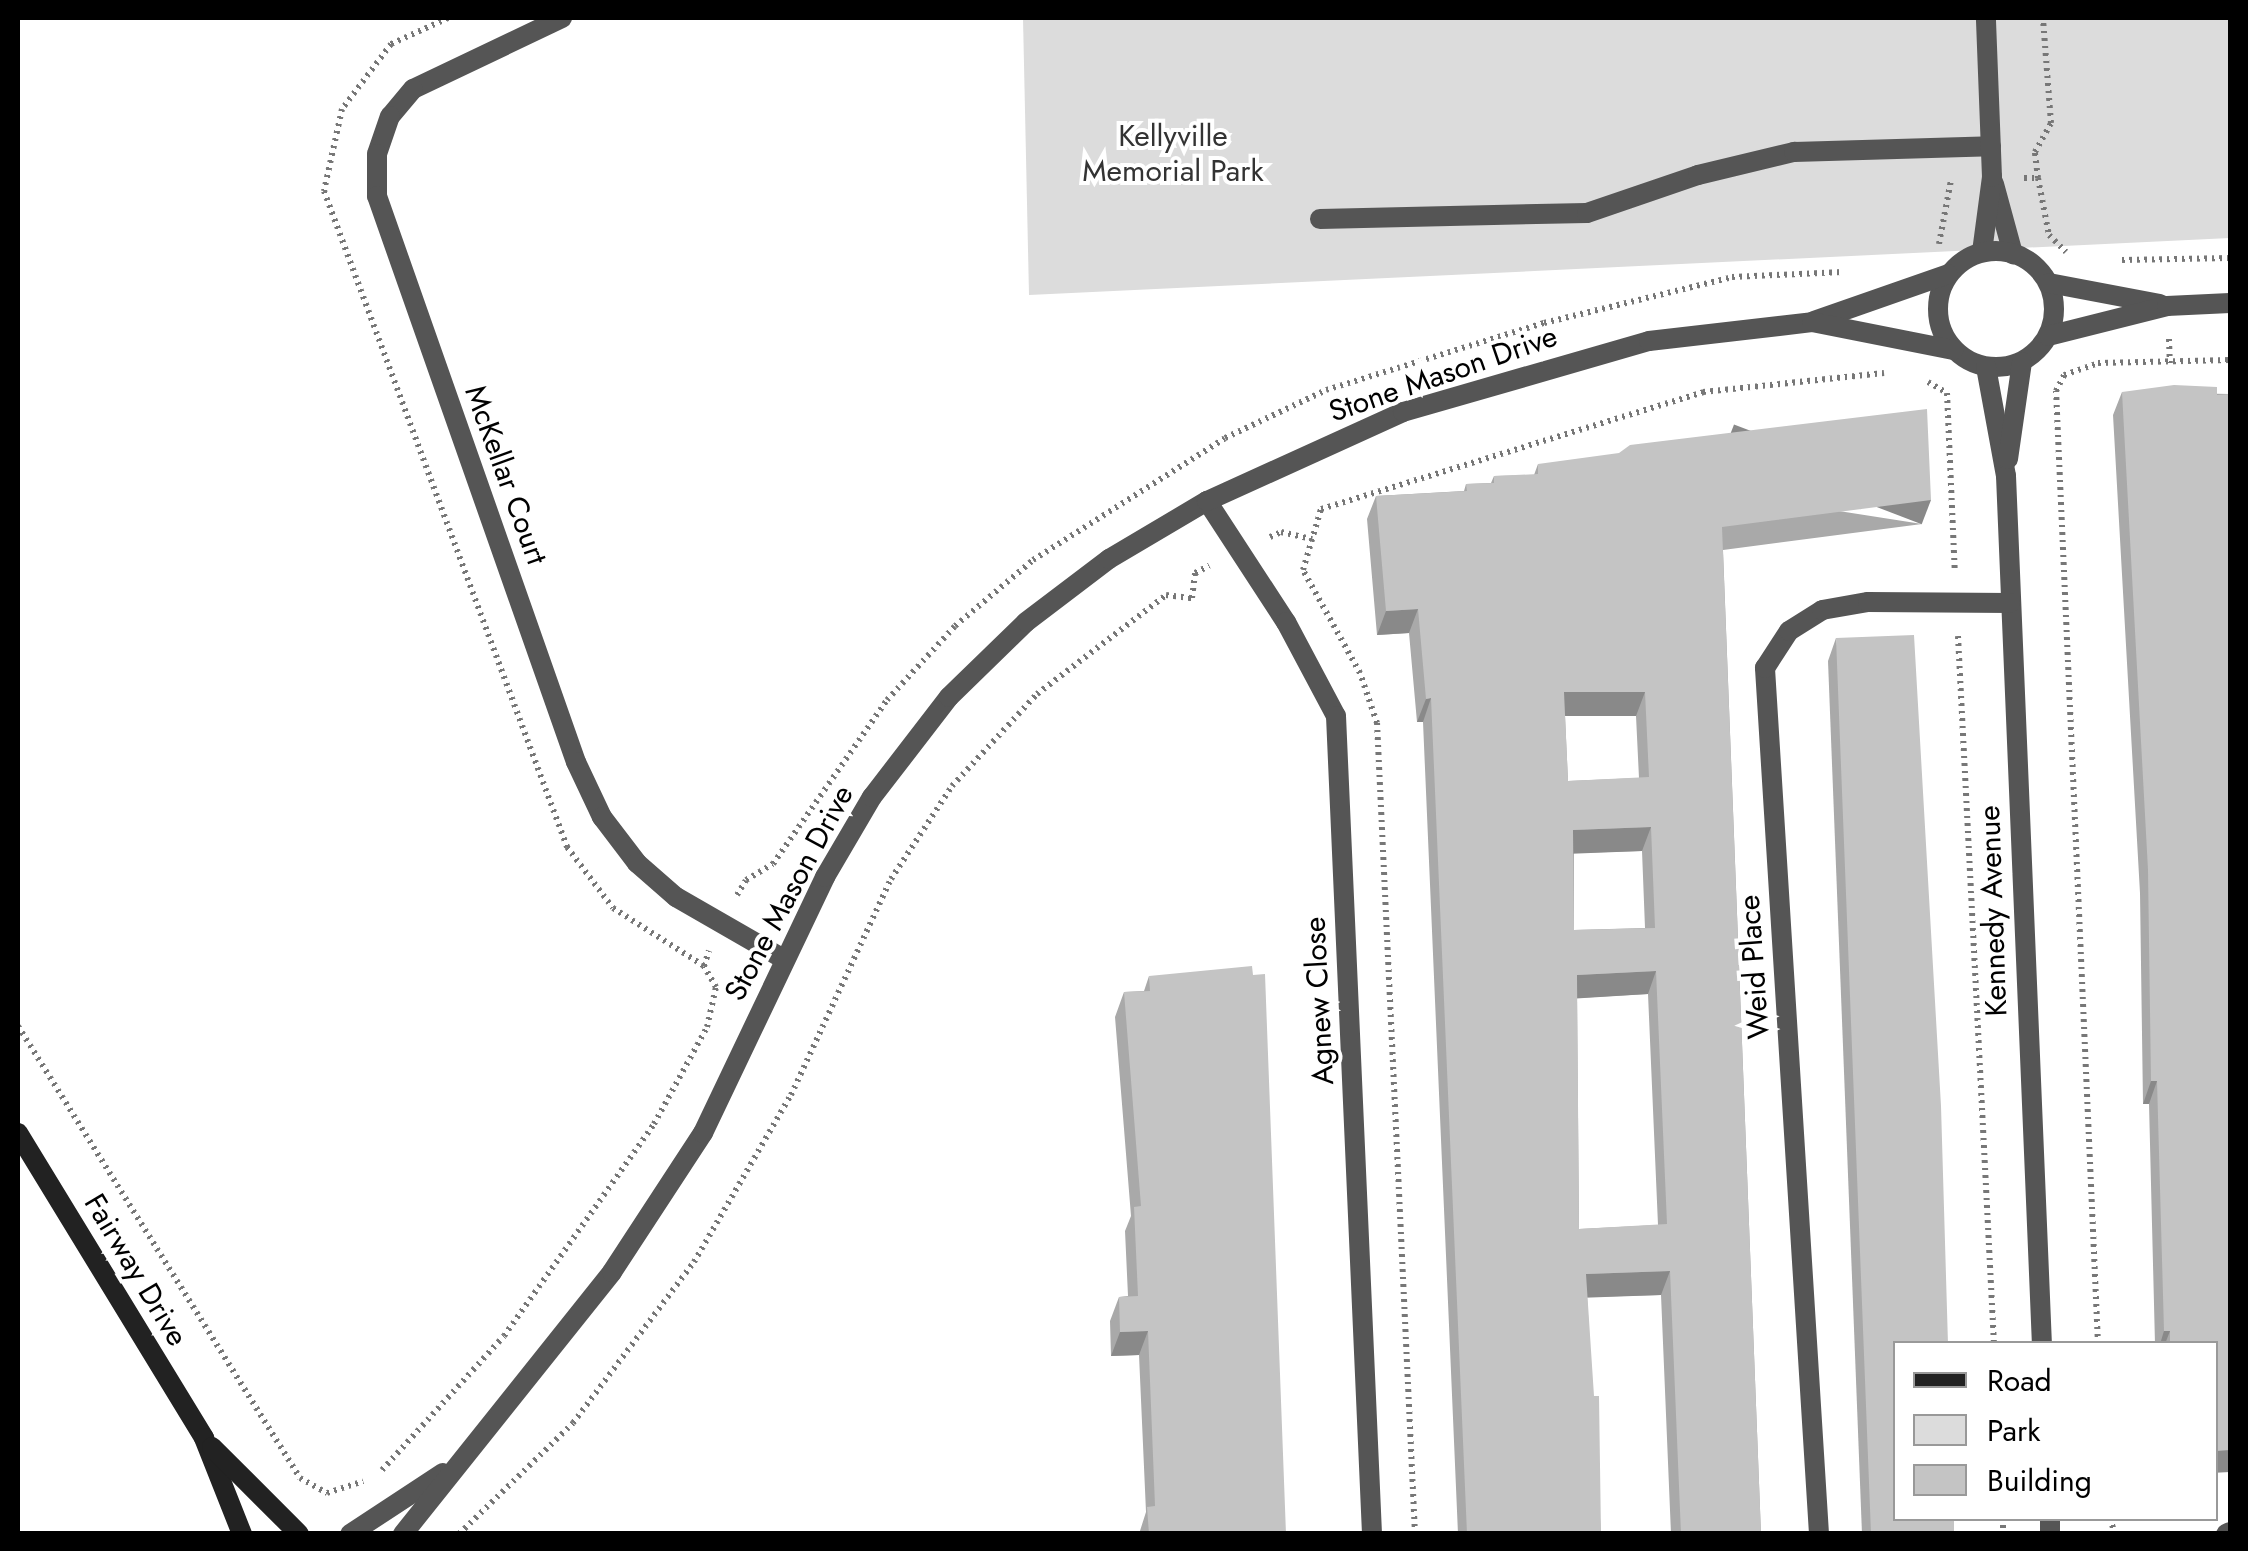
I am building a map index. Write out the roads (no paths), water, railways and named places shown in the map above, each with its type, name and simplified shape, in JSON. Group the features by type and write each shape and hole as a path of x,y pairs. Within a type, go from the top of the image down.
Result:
{"street":[{"name":"McKellar Court","path":"562,18 413,90 390,116 376,154 377,196 576,762 602,818 637,863 720,924 784,958"},
{"path":"1982,252 1992,178 1986,18"},
{"path":"1320,218 1587,214 1698,175 1794,152 1991,146"},
{"path":"1992,178 2014,254"},
{"path":"1982,252 2014,254 2038,267 2049,282 2054,318 2048,336 2022,362 1986,367 1954,350 1937,313 1948,274 1982,252"},
{"name":"Stone Mason Drive","path":"404,1534 453,1467 612,1272 692,1148 784,958 872,797 950,697 1040,612 1109,559 1207,500 1403,412 1568,362 1666,338 1812,322 1948,274"},
{"path":"2049,282 2167,306"},
{"path":"2048,336 2167,306 2230,303"},
{"name":"Stone Mason Drive","path":"1812,322 1954,350"},
{"name":"Kennedy Avenue","path":"2006,476 2022,362"},
{"name":"Kennedy Avenue","path":"1986,367 2006,476 2042,1341"},
{"name":"Agnew Close","path":"1207,500 1336,716 1372,1534"},
{"name":"Weid Place","path":"1819,1534 1765,668 1789,631 1822,610 1868,602 2010,602"},
{"name":"Fairway Drive","path":"18,1132 204,1438 242,1534"},
{"name":"Fairway Drive","path":"204,1438 300,1534"},
{"name":"Stone Mason Drive","path":"350,1534 453,1467"}],"park label":[{"name":"Kellyville Memorial Park","path":"1173,153"}]}
